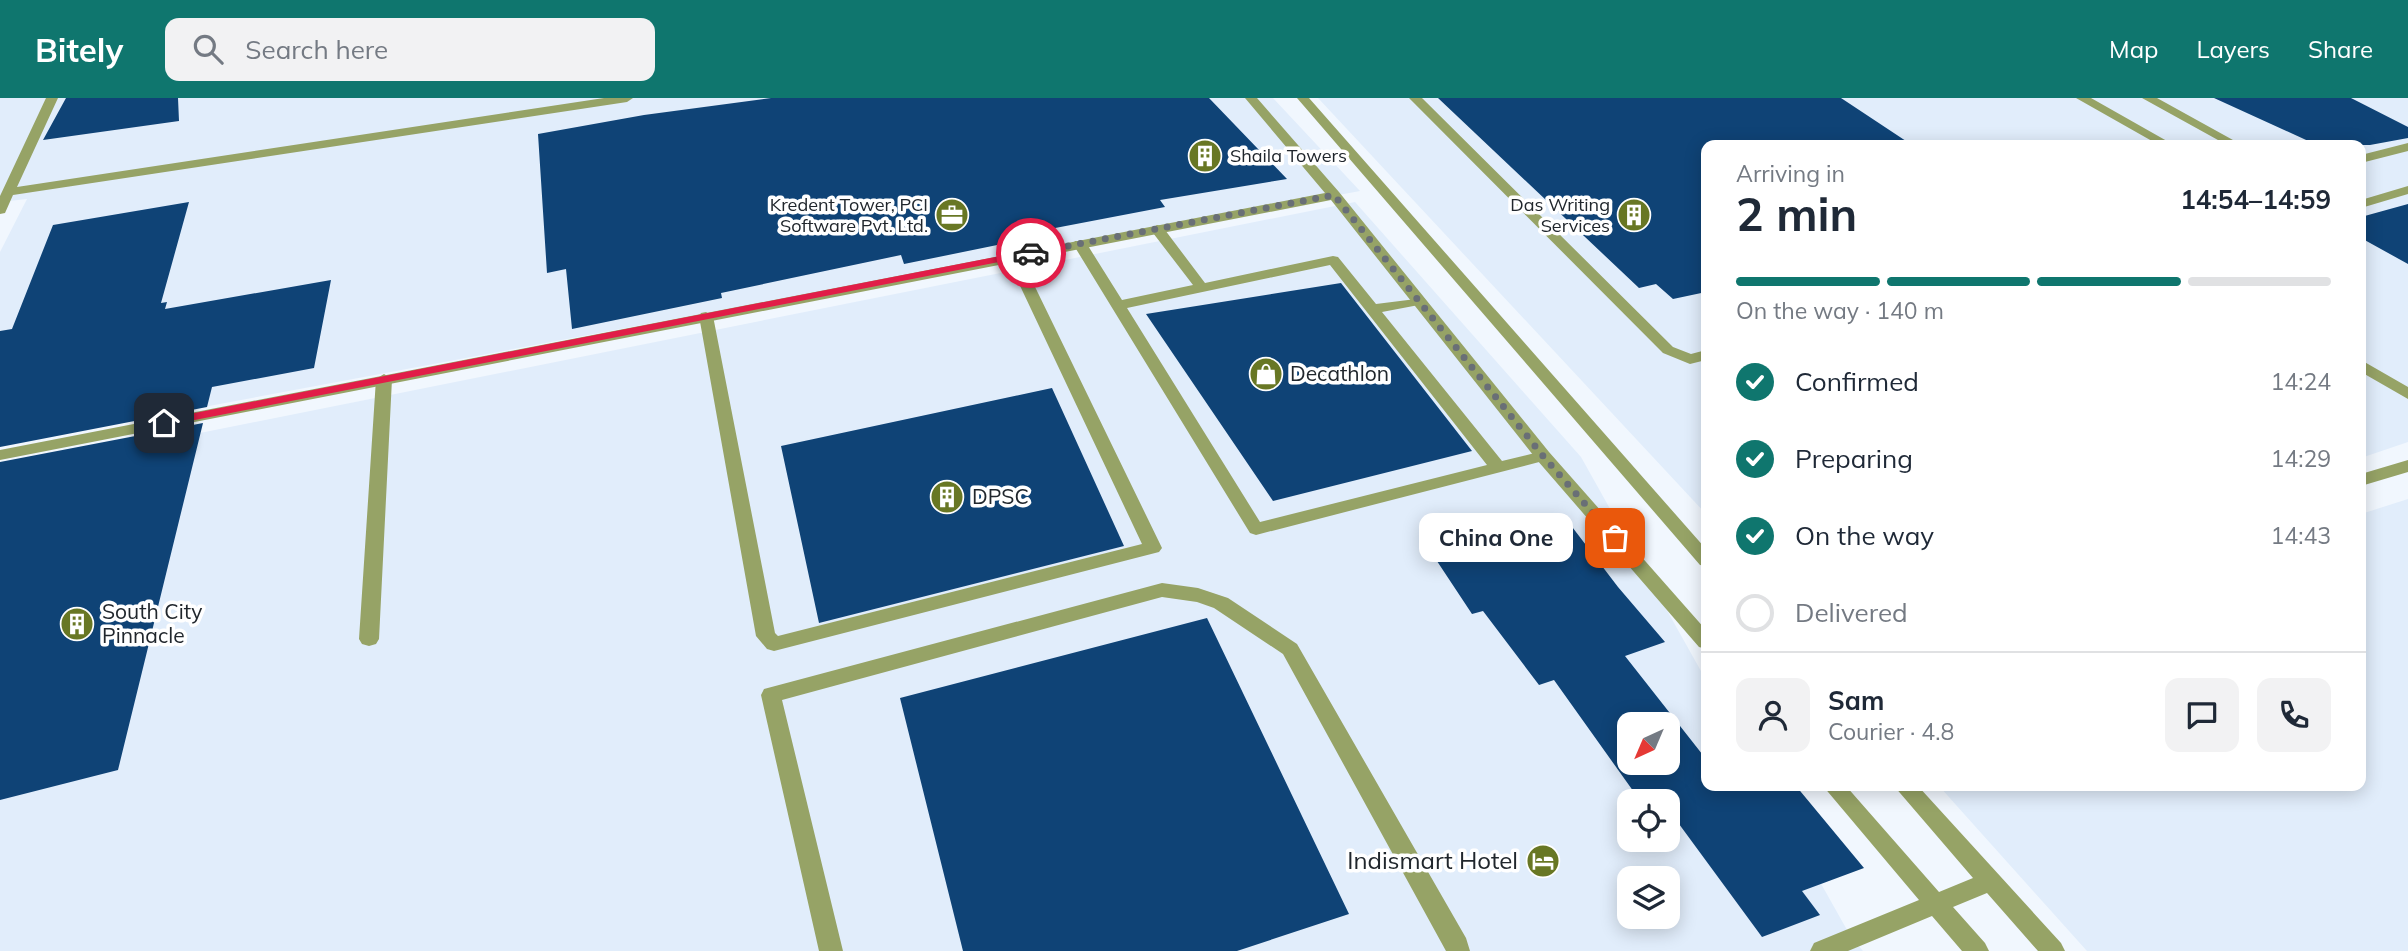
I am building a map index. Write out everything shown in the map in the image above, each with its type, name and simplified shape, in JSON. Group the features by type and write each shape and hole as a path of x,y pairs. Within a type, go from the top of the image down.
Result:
{"street":[{"path":"0,210 52,98"},
{"path":"10,192 627,98"},
{"path":"1251,98 1334,195 1543,456 1701,636"},
{"path":"1303,98 1701,554"},
{"path":"1415,98 1668,350 1690,359 1701,356"},
{"path":"2082,98 2159,140"},
{"path":"2148,98 2227,140"},
{"path":"2366,158 2408,147"},
{"path":"2366,203 2408,190"},
{"path":"0,455 1334,195"},
{"path":"1157,229 1202,288"},
{"path":"1080,243 1256,529 1543,456"},
{"path":"706,316 766,636 774,644 1153,548 1013,257"},
{"path":"1119,305 1333,260 1498,467"},
{"path":"1372,309 1419,301"},
{"path":"2366,368 2408,394"},
{"path":"369,639 384,379"},
{"path":"2366,479 2408,466"},
{"path":"831,951 771,695 1162,590 1198,595 1221,603 1290,649 1458,946 1458,951"},
{"path":"1837,791 1977,951"},
{"path":"1909,791 2053,951"},
{"path":"1822,951 1990,881"}],"shaded area":[{"path":"0,98 1273,98 1360,191 0,445 0,252 27,199 0,202"},
{"path":"1318,98 2408,98 2408,442 2366,456 2366,140 1701,140 1701,509"},
{"path":"1355,202 1581,457 1701,671 1701,791 1769,791 1851,937 1863,951 0,951 0,473"},
{"path":"2408,499 2408,951 2087,951 1943,791 2366,791 2366,512"}],"building":[{"path":"66,98 178,98 179,121 43,140"},
{"path":"771,98 1209,98 1287,179 1160,200 1165,207 1029,233 1032,238 904,264 901,255 721,293 722,298 572,329 566,269 547,273 538,134 644,115"},
{"name":"Das Writing Services","path":"1438,98 1841,98 1904,140 1701,140 1701,293 1673,299 1656,284 1639,288"},
{"path":"2214,98 2351,98 2408,127 2408,138 2370,145 2366,145 2366,140 2306,140"},
{"path":"189,202 161,303 167,302 165,309 331,280 314,368 212,387 207,407 0,447 0,331 12,329 53,225"},
{"path":"2408,204 2408,264 2366,241 2366,216"},
{"path":"1341,283 1472,451 1273,501 1146,314"},
{"name":"DPSC","path":"1052,388 1124,546 819,623 781,446"},
{"name":"South City Pinnacle","path":"203,423 118,770 0,800 0,462"},
{"path":"1563,515 1618,587 1665,642 1625,656 1669,712 1617,712 1617,768 1554,680 1539,685 1483,611 1472,614 1429,549"},
{"path":"1207,618 1349,914 1237,951 963,951 900,698"},
{"path":"1680,726 1701,753 1701,791 1800,791 1864,868 1802,891 1820,915 1762,937 1680,825 1680,789 1632,789 1622,775 1680,775"}],"way so far":[{"path":"1031,253 1334,195 1543,456 1615,538"}],"place":[{"name":"Shaila Towers","path":"1205,156"},
{"name":"Kredent Tower, PCI Software Pvt. Ltd.","path":"952,215"},
{"name":"Das Writing Services","path":"1634,215"},
{"name":"Decathlon","path":"1266,374"},
{"name":"DPSC","path":"947,497"},
{"name":"China One","path":"1615,538"},
{"name":"South City Pinnacle","path":"77,624"},
{"name":"Indismart Hotel","path":"1543,861"}],"route":[{"path":"164,423 1031,253"}]}
